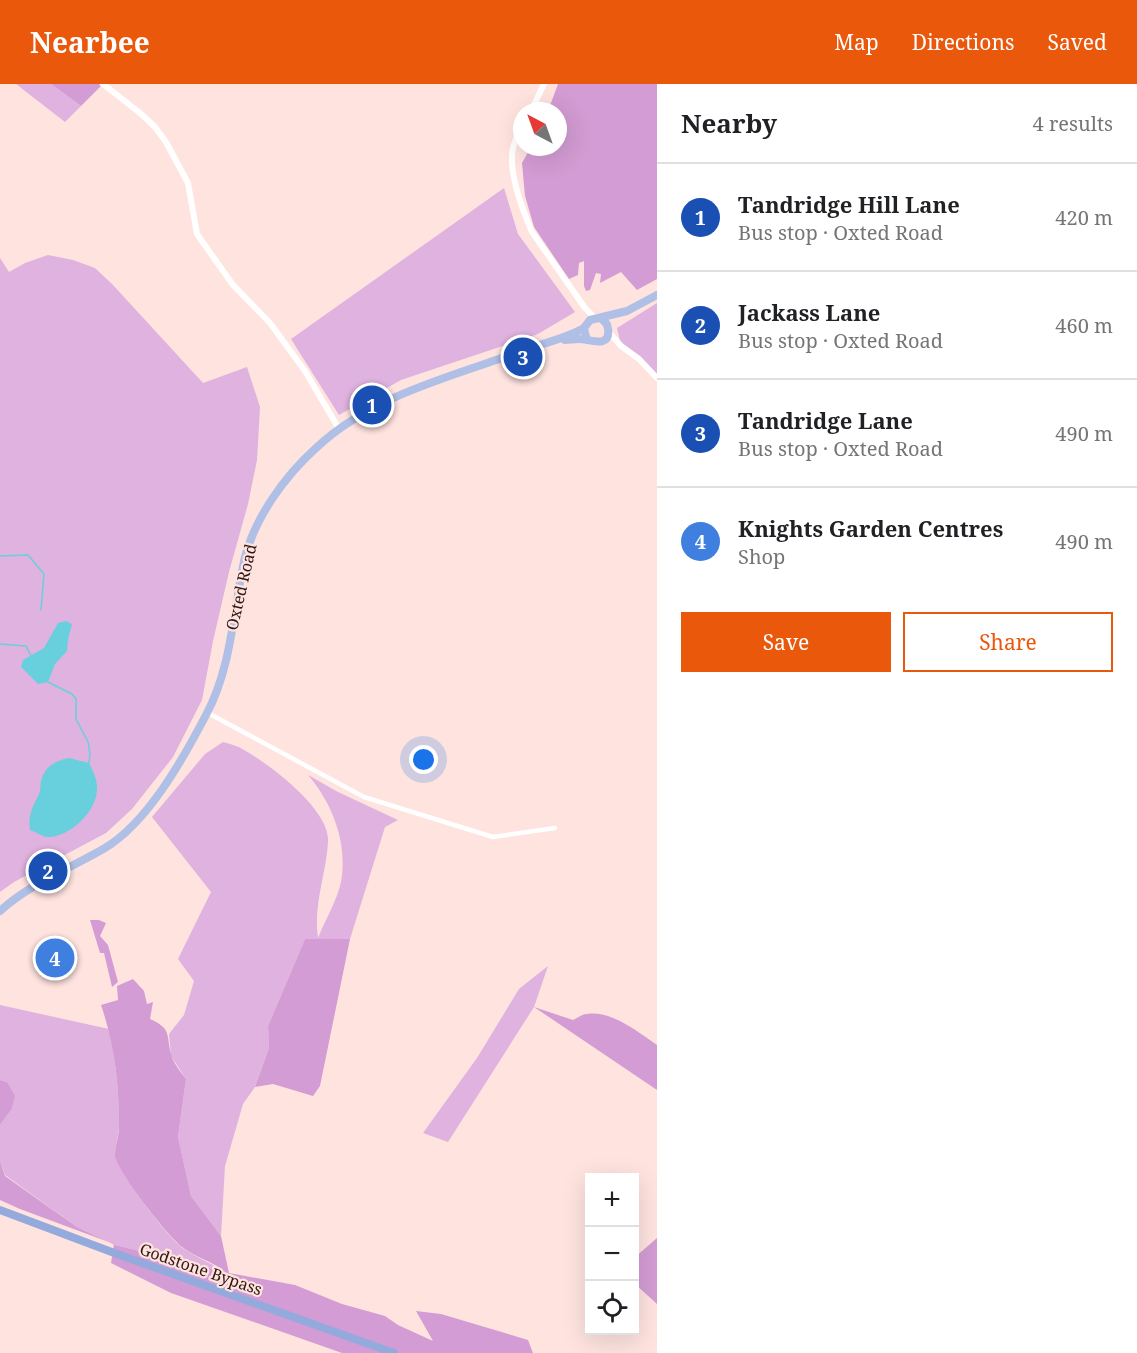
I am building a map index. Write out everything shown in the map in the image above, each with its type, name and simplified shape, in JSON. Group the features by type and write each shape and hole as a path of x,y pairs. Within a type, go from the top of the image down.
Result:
{"highway":[{"name":"Godstone Bypass","path":"0,1210 394,1353"}],"main road":[{"path":"627,310 608,330 603,341 596,343 588,340 584,333 585,326 597,318 627,310 657,295"},
{"path":"597,318 603,320 608,330"},
{"name":"Oxted Road","path":"0,911 32,887 105,848 135,822 162,787 207,712 224,667 246,555 255,532 279,488 316,447 339,429 387,401 553,341 585,326"},
{"name":"Oxted Road","path":"553,341 588,340"}],"street":[{"path":"103,84 141,113 166,142 188,183 197,234 213,260 233,285 270,323 304,371 339,429"},
{"path":"535,102 544,84"},
{"path":"513,154 514,175 532,232 585,308 597,318"},
{"path":"585,308 585,326"},
{"path":"608,330 621,346 639,359 657,378"},
{"path":"603,341 621,346"},
{"path":"207,712 364,797 493,837 555,828"}],"shaded area":[{"path":"16,84 51,84 81,106 65,122"},
{"path":"51,84 99,84 101,86 81,106"},
{"path":"558,84 657,84 657,279 637,290 621,272 600,283 601,274 596,273 590,290 586,291 584,261 579,263 578,275 569,279 534,227 525,196 522,163 526,156 567,156 567,102 551,102"},
{"path":"504,188 518,234 575,312 538,334 401,380 339,415 291,339"},
{"path":"48,255 73,260 95,268 203,383 247,367 260,407 257,460 213,641 202,700 173,757 132,809 106,833 14,882 0,892 0,258 9,272 25,263"},
{"path":"657,303 657,375 620,341 617,328"},
{"path":"223,742 242,749 268,766 296,789 320,816 326,829 328,842 318,902 318,938 339,889 343,868 336,825 325,799 308,775 398,820 385,827 350,939 305,939 268,1026 269,1048 255,1087 243,1104 225,1166 221,1236 191,1196 178,1137 186,1079 171,1056 169,1034 184,1015 194,981 178,959 211,892 152,817 205,754"},
{"path":"90,920 106,923 100,936 108,945 118,982 112,987 104,953 100,953"},
{"path":"305,939 350,939 320,1086 313,1096 273,1084 255,1087 269,1048 268,1026"},
{"path":"548,966 534,1007 448,1142 423,1133 477,1058 519,989"},
{"path":"133,979 144,991 147,1004 153,1002 150,1019 165,1029 172,1057 186,1079 178,1137 191,1196 221,1236 229,1273 295,1285 342,1304 385,1316 398,1325 433,1341 416,1311 441,1314 528,1340 533,1353 342,1353 171,1293 111,1263 114,1244 226,1272 187,1251 175,1240 133,1188 115,1155 119,1127 117,1081 110,1035 101,1005 118,1000 117,986"},
{"path":"0,1005 109,1029 118,1089 119,1125 116,1157 119,1166 145,1206 177,1243 229,1273 115,1245 77,1227 5,1175 0,1161 0,1125 11,1110 7,1082 0,1080"},
{"path":"534,1007 573,1020 585,1014 605,1015 641,1034 657,1045 657,1090"},
{"path":"0,1080 7,1082 15,1096 11,1110 0,1125"},
{"path":"0,1161 5,1176 77,1227 109,1242 0,1200"},
{"path":"657,1238 657,1304 639,1288 639,1254"}],"water":[{"path":"66,621 72,624 67,651 55,664 48,682 38,684 21,667 23,660 44,648 58,623"},
{"path":"69,758 89,763 97,783 96,798 87,815 73,828 56,836 44,836 30,830 31,812 40,792 45,772 51,765"}],"waterway":[{"path":"0,556 28,555 44,574 41,610"},
{"path":"0,644 26,646 31,656"},
{"path":"48,682 72,694 76,699 76,719 88,742 89,763"}],"place":[{"name":"Tandridge Lane","path":"523,357"},
{"name":"Tandridge Hill Lane","path":"372,405"},
{"name":"Jackass Lane","path":"48,871"},
{"name":"Knights Garden Centres","path":"55,958"}]}
